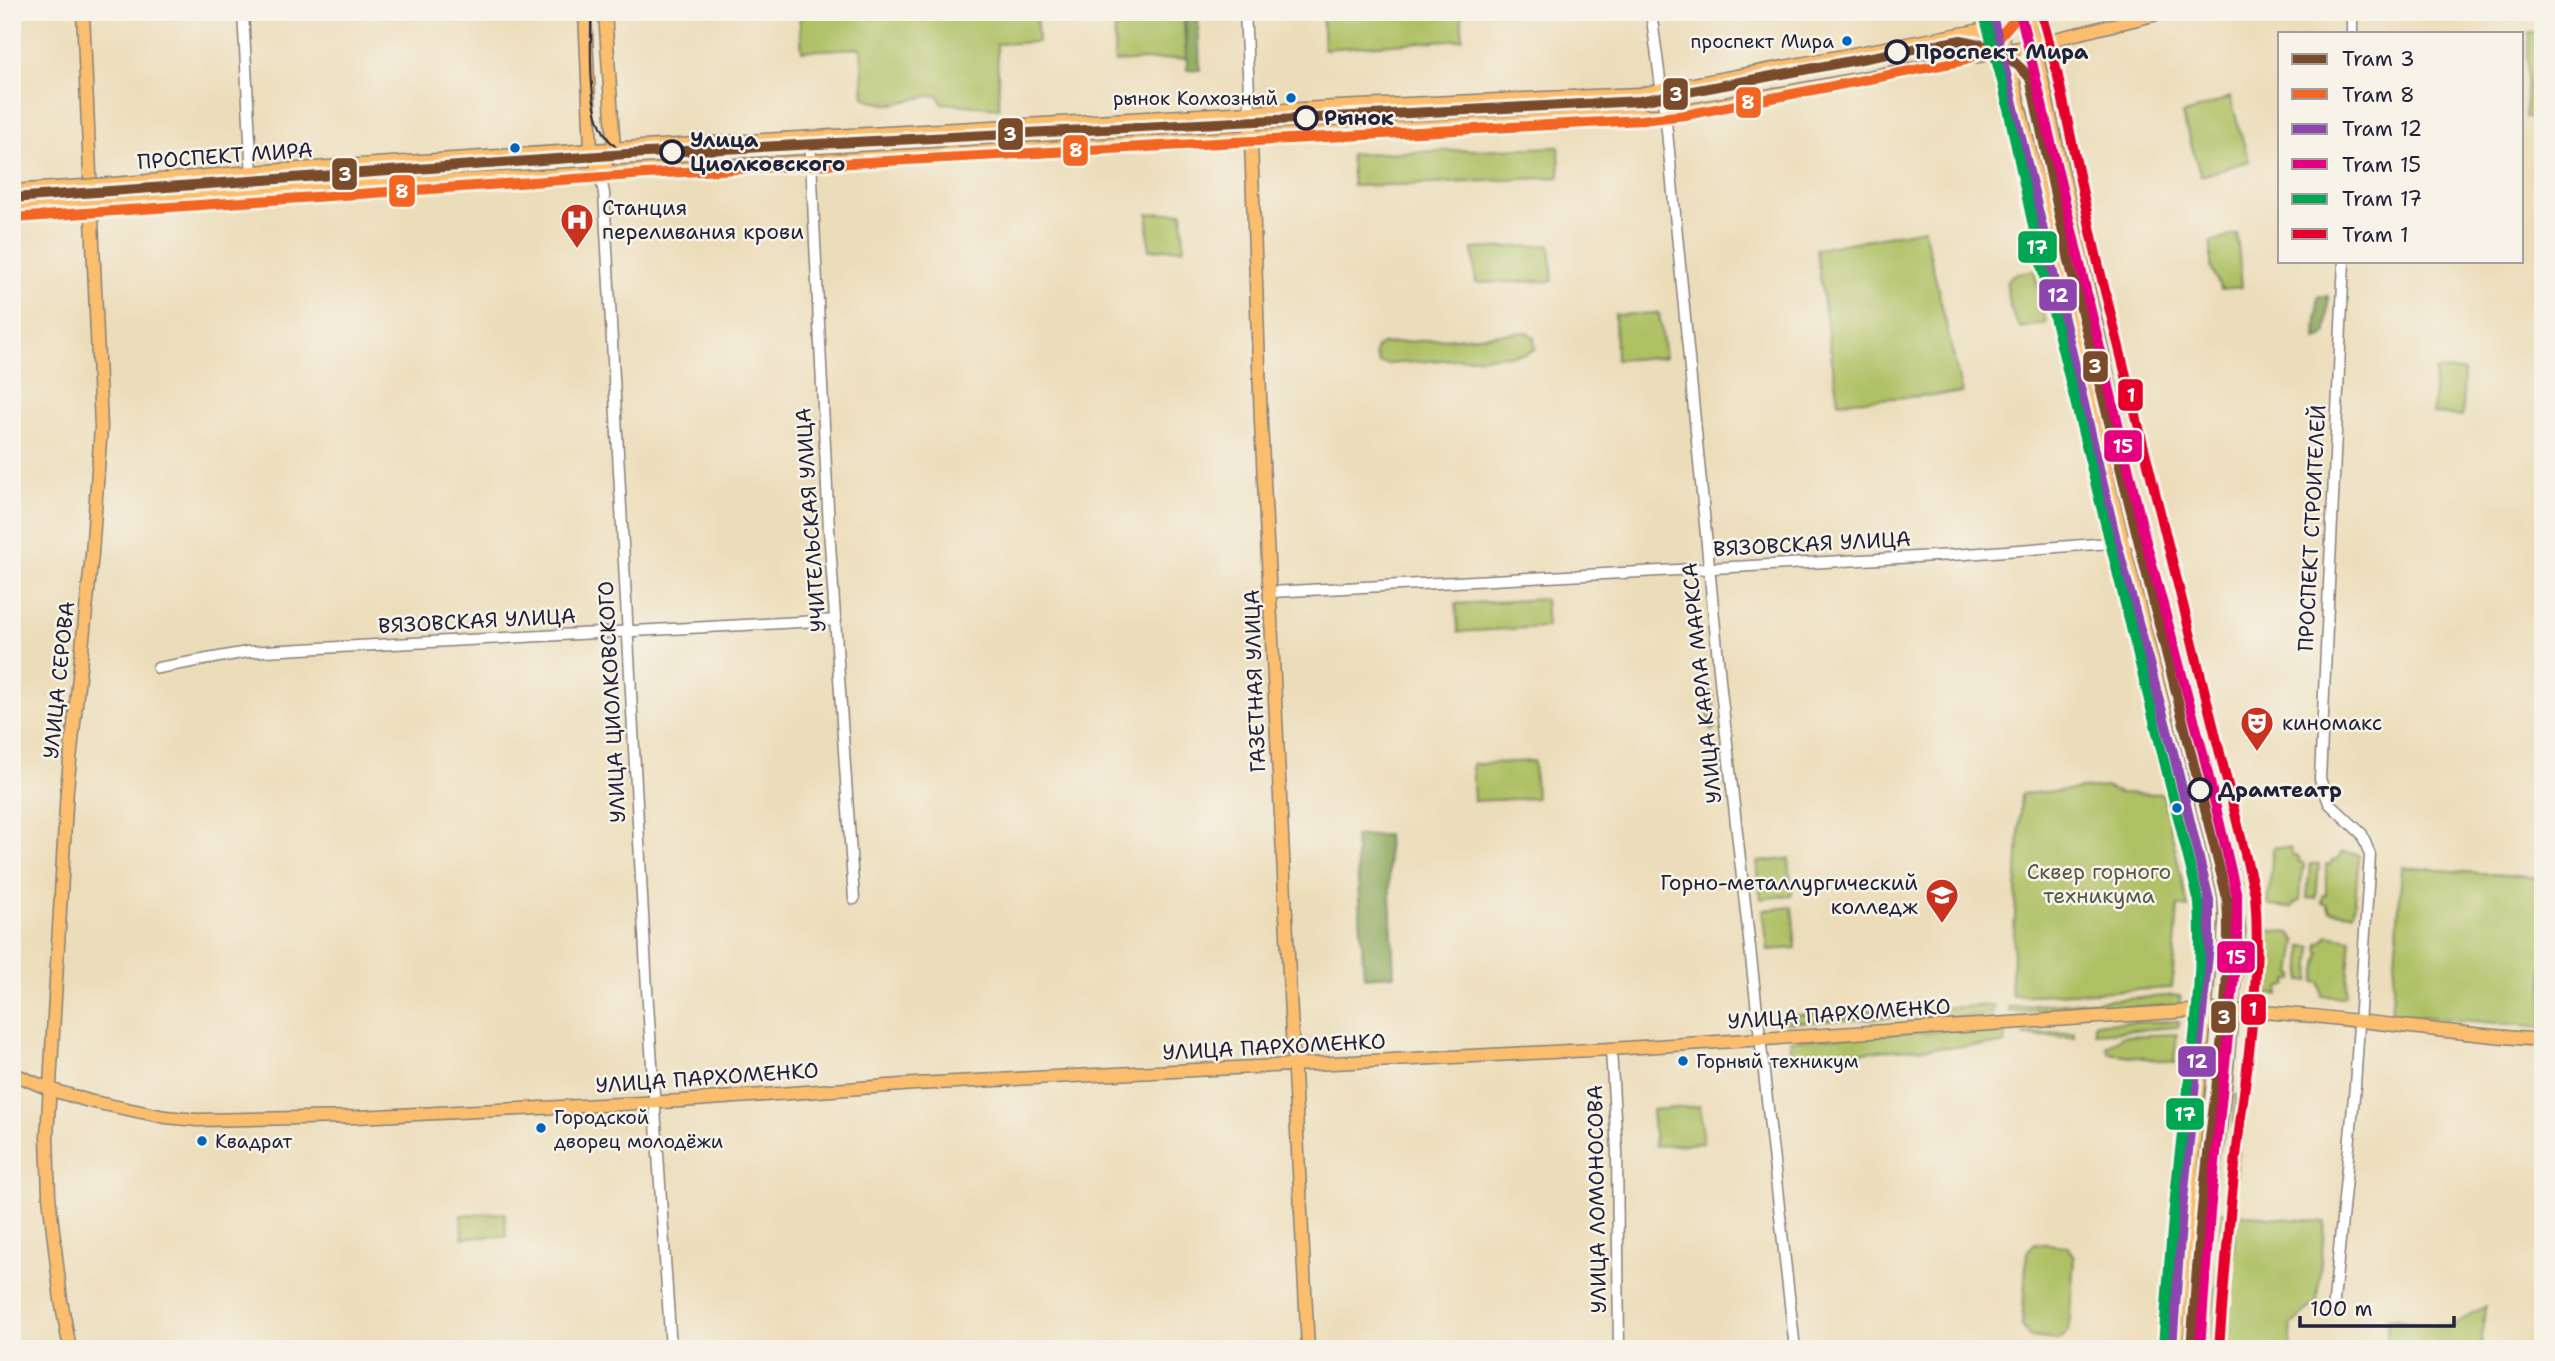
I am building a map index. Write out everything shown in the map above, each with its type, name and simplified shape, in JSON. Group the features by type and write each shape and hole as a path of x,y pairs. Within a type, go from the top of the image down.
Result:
{"main road":[{"name":"УЛИЦА ЦИОЛКОВСКОГО","path":"585,12 590,150 600,174"},
{"path":"600,174 614,149 605,12"},
{"name":"ПРОСПЕКТ МИРА","path":"12,212 253,194 811,160 1665,115 2006,51 2166,12"},
{"name":"УЛИЦА СЕРОВА","path":"70,1349 61,1300 49,1196 49,1089 67,789 92,554 101,427 83,13"},
{"name":"ПРОСПЕКТ МИРА","path":"12,191 590,150 1338,107 1661,92 1998,18 2032,13"},
{"path":"2032,13 2034,43 2145,537 2235,884 2239,931 2199,1349"},
{"path":"1998,18 2210,892 2212,916 2176,1349"},
{"name":"ГАЗЕТНАЯ УЛИЦА","path":"1250,113 1261,422 1308,1349"},
{"name":"УЛИЦА ПАРХОМЕНКО","path":"12,1073 49,1089 140,1114 197,1120 357,1117 924,1084 1294,1067 2205,1010 2359,1020 2543,1040"}],"street":[{"path":"243,12 253,194"},
{"name":"ГАЗЕТНАЯ УЛИЦА","path":"1245,12 1250,113"},
{"name":"УЛИЦА КАРЛА МАРКСА","path":"1651,12 1665,115 1759,1039 1795,1349"},
{"path":"2352,12 2352,32"},
{"name":"УЧИТЕЛЬСКАЯ УЛИЦА","path":"810,139 829,529 854,899"},
{"name":"УЛИЦА ЦИОЛКОВСКОГО","path":"600,174 604,193 606,268 654,1101 671,1349"},
{"name":"ПРОСПЕКТ СТРОИТЕЛЕЙ","path":"2344,262 2320,779 2325,797 2340,816 2362,834 2370,855 2359,1020"},
{"name":"ВЯЗОВСКАЯ УЛИЦА","path":"1271,592 1953,555 2123,542 2145,537"},
{"name":"ВЯЗОВСКАЯ УЛИЦА","path":"158,668 247,652 836,620"},
{"path":"2333,1311 2359,1020"},
{"name":"УЛИЦА ЛОМОНОСОВА","path":"1611,1049 1617,1151 1619,1349"}],"green space":[{"path":"799,12 1036,12 1038,42 997,44 999,108 942,103 938,95 885,104 864,97 861,48 802,51"},
{"path":"1185,12 1198,12 1200,70 1187,70"},
{"path":"1322,12 1461,12 1463,39 1324,49"},
{"path":"1183,13 1186,58 1114,62 1115,18"},
{"path":"2529,32 2543,32 2543,118 2525,118"},
{"path":"2230,97 2249,161 2201,176 2182,115"},
{"path":"1559,147 1560,177 1353,186 1350,154"},
{"path":"1182,212 1184,248 1149,250 1148,214"},
{"path":"1924,229 1962,393 1838,402 1816,249"},
{"path":"2237,234 2242,287 2221,289 2211,268 2211,242"},
{"path":"1550,245 1553,281 1476,283 1473,249"},
{"path":"2034,270 2046,323 2021,328 2014,319 2010,306 2007,280 2013,275"},
{"path":"2048,270 2060,317 2055,318 2044,271"},
{"path":"2318,296 2328,296 2327,333 2316,339"},
{"path":"1659,313 1665,357 1616,360 1615,315"},
{"path":"1527,332 1534,337 1535,349 1525,354 1388,364 1379,363 1375,354 1377,347 1382,344"},
{"path":"2435,370 2464,371 2462,416 2433,414"},
{"path":"1545,599 1547,627 1458,632 1456,604"},
{"path":"1705,689 1713,694 1715,728 1711,731"},
{"path":"1534,761 1536,798 1474,801 1472,764"},
{"name":"Сквер горного техникума","path":"2105,787 2119,793 2163,794 2188,908 2178,906 2172,988 2011,996 2021,794"},
{"path":"1387,835 1394,975 1364,977 1355,836"},
{"path":"2275,847 2290,848 2292,854 2299,857 2299,862 2304,863 2300,901 2291,908 2268,904"},
{"path":"2342,852 2359,856 2352,913 2330,911 2327,904 2322,903 2323,895 2326,895 2326,864 2330,865"},
{"path":"1789,859 1792,895 1761,899 1757,862"},
{"path":"2310,864 2319,864 2316,899 2307,898"},
{"path":"2402,867 2543,878 2543,1027 2391,1014"},
{"path":"1792,907 1796,948 1768,950 1763,910"},
{"path":"2268,930 2290,933 2297,941 2292,974 2295,975 2294,980 2289,980 2288,985 2280,988 2279,995 2261,993"},
{"path":"2328,935 2351,939 2346,995 2343,997 2322,996 2320,983 2315,982 2319,943"},
{"path":"2303,946 2312,947 2310,981 2301,981"},
{"path":"2180,995 2181,1005 2009,1012 2009,1007"},
{"path":"1994,1005 1991,1016 1924,1019 1923,1009"},
{"path":"1911,1007 1911,1016 1785,1023 1786,1016"},
{"path":"2179,1021 2178,1027 2095,1033 2095,1023"},
{"path":"2001,1027 2006,1030 2005,1044 1790,1056 1790,1040"},
{"path":"2074,1032 2074,1037 2024,1036 2024,1034"},
{"path":"2177,1034 2174,1062 2109,1053 2107,1047 2122,1036"},
{"path":"2236,1095 2244,1096 2234,1199 2226,1194"},
{"path":"1700,1106 1703,1143 1655,1146 1652,1110"},
{"path":"2222,1212 2230,1213 2218,1349 2210,1349"},
{"path":"505,1213 506,1236 462,1238 461,1215"},
{"path":"2237,1214 2325,1222 2317,1302 2292,1324 2290,1349 2225,1349"},
{"path":"2035,1243 2067,1246 2074,1257 2069,1331 2059,1340 2030,1337 2022,1326 2027,1252"},
{"path":"2485,1306 2481,1349 2386,1349 2388,1318 2450,1327"}],"tram line":[{"path":"591,12 592,84 599,121 606,136 616,147 645,160"},
{"name":"15","path":"2020,12 2145,538 2202,749 2237,896 2237,947 2210,1212 2200,1349"},
{"name":"1","path":"2041,12 2057,72 2096,255 2255,894 2255,989 2219,1349"},
{"name":"12","path":"1992,15 2117,544 2174,756 2209,900 2209,945 2182,1210 2172,1348"},
{"name":"17","path":"1985,19 2003,85 2042,268 2199,902 2198,996 2175,1200 2163,1347"},
{"name":"8","path":"13,218 646,174 1642,120 1685,115 1966,60 1994,43 2014,20"},
{"name":"3","path":"12,198 627,154 1640,101 1961,40 1999,52 2030,78 2069,261 2227,898 2226,998 2202,1210 2191,1349"}],"place":[{"name":"проспект Мира","path":"1847,41"},
{"name":"Проспект Мира","path":"1897,52"},
{"name":"рынок Колхозный","path":"1291,98"},
{"name":"Рынок","path":"1306,118"},
{"name":"Улица Циолковского","path":"672,152"},
{"name":"Станция переливания крови","path":"577,250"},
{"name":"киномакс","path":"2257,753"},
{"name":"Драмтеатр","path":"2200,790"},
{"name":"Горно-металлургический колледж","path":"1942,925"},
{"name":"Горный техникум","path":"1683,1061"},
{"name":"Городской дворец молодёжи","path":"541,1128"},
{"name":"Квадрат","path":"202,1141"}]}
